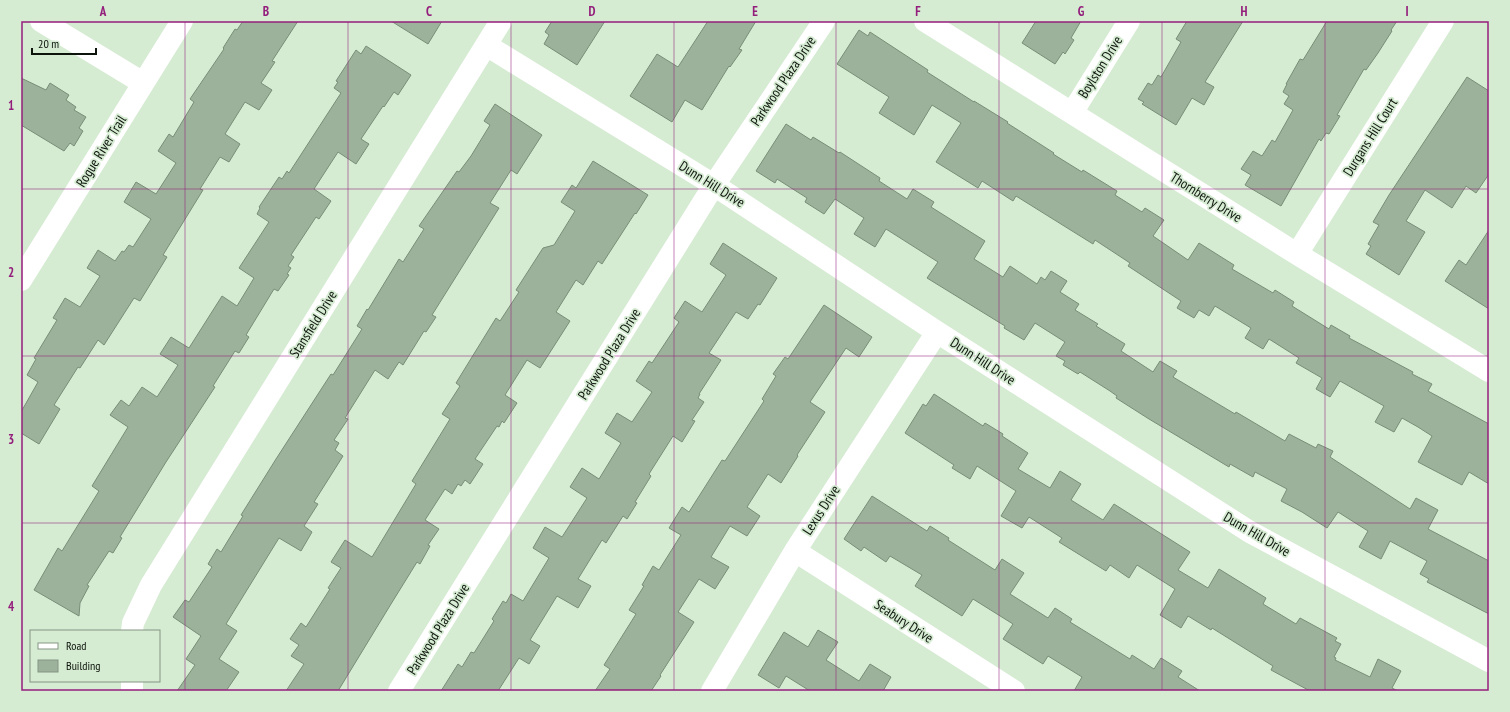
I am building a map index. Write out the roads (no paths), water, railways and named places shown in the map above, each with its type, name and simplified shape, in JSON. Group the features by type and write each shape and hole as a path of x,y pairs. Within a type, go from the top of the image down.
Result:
{"street":[{"path":"42,21 143,83"},
{"name":"Rogue River Trail","path":"21,280 182,21"},
{"name":"Stansfield Drive","path":"132,630 133,623 150,585 501,21"},
{"name":"Parkwood Plaza Drive","path":"399,691 714,185 824,21"},
{"name":"Thornberry Drive","path":"925,21 1297,254 1489,371"},
{"name":"Boylston Drive","path":"1072,113 1129,21"},
{"name":"Durgans Hill Court","path":"1297,254 1443,21"},
{"name":"Dunn Hill Drive","path":"486,45 714,185 937,332 1250,532 1489,661"},
{"name":"Lexus Drive","path":"712,691 795,551 937,332"},
{"name":"Seabury Drive","path":"795,551 1014,691"}]}
